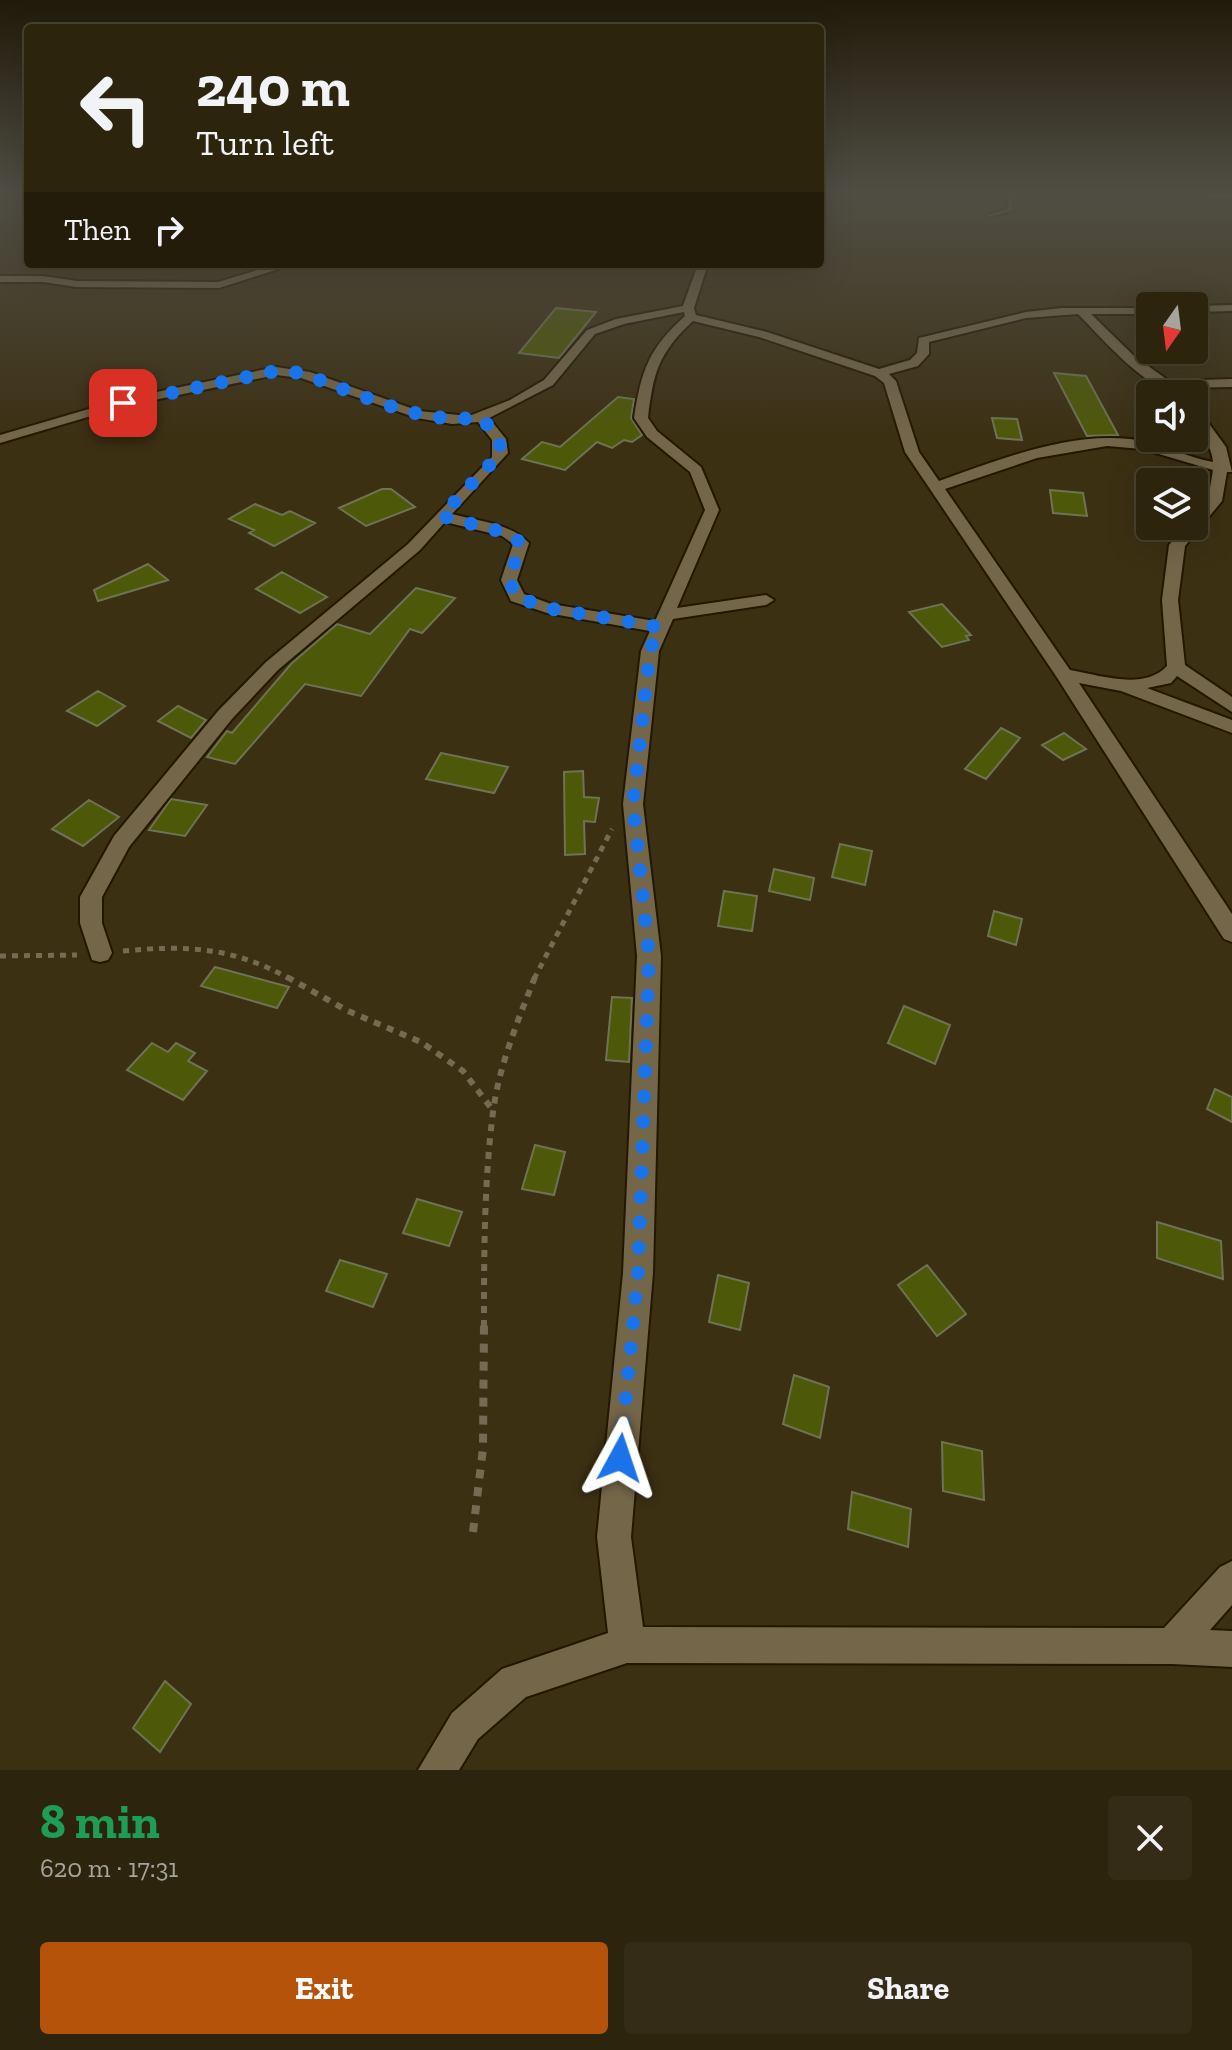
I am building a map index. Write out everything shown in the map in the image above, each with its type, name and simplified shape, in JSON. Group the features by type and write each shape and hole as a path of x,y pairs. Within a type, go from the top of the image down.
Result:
{"street":[{"path":"43,279 46,274"},
{"path":"0,279 43,279 77,284 219,285 257,274"},
{"path":"627,1645 614,1537 638,1273 649,956 633,804 650,651 695,556 712,510 696,470 652,434 641,418 649,368 657,350 690,312 700,274"},
{"path":"1208,309 1232,308"},
{"path":"1081,311 1129,358 1159,380"},
{"path":"879,373 914,363 923,354 923,340 929,337 1026,315 1136,311"},
{"path":"0,439 123,403 276,371 309,374 368,398 437,417 467,420 481,417 548,384 576,346 598,328 690,312 879,373 890,381 912,452 1064,674 1232,933"},
{"path":"1208,384 1232,383"},
{"path":"100,953 91,923 91,897 121,842 225,715 272,666 414,547 501,453 499,439 481,417"},
{"path":"1208,432 1219,447 1226,468 1216,487 1215,501 1208,509"},
{"path":"937,487 1054,449 1127,443 1226,468"},
{"path":"441,516 507,533 521,543 509,580 517,597 547,608 662,621 766,600"},
{"path":"1125,686 1165,679 1176,667 1170,600 1177,545 1181,540"},
{"path":"1176,667 1232,706"},
{"path":"1064,674 1125,686 1232,727"},
{"path":"1172,1646 1232,1579"},
{"path":"437,1770 465,1726 515,1682 627,1645 1172,1646 1232,1649"}],"lane":[{"path":"1216,487 1232,488"}],"path":[{"path":"473,1532 483,1448 484,1247 493,1110 511,1040 540,962 581,890 605,838 633,804"},
{"path":"0,956 100,953 179,946 224,951 273,969 348,1011 421,1042 463,1071 493,1110"}],"building":[{"path":"556,308 596,312 559,358 519,353"},
{"path":"1054,373 1086,376 1118,435 1087,436"},
{"path":"618,397 634,399 631,418 642,435 632,442 624,440 612,448 597,442 565,470 522,459 542,442 560,447"},
{"path":"992,418 1017,419 1022,440 997,438"},
{"path":"382,489 391,489 415,507 366,526 339,508"},
{"path":"1050,490 1083,493 1087,516 1053,513"},
{"path":"255,504 282,515 290,511 315,523 274,546 249,533 254,530 229,519"},
{"path":"148,564 168,580 98,601 94,590"},
{"path":"282,572 327,597 300,613 256,589"},
{"path":"416,588 455,598 422,633 410,629 361,696 305,684 235,764 207,757 227,731 232,733 291,664 337,624 370,634"},
{"path":"942,604 971,635 966,636 969,640 942,647 909,612"},
{"path":"98,691 125,706 97,726 67,711"},
{"path":"178,706 206,720 191,738 158,721"},
{"path":"1001,728 1020,738 986,779 965,769"},
{"path":"1064,733 1086,749 1063,760 1042,745"},
{"path":"441,753 508,767 494,793 426,779"},
{"path":"583,771 584,797 599,798 595,822 584,821 585,854 565,855 564,772"},
{"path":"171,799 207,805 185,836 149,830"},
{"path":"89,800 119,817 83,846 52,829"},
{"path":"840,844 872,851 865,885 832,877"},
{"path":"774,869 814,878 810,900 769,891"},
{"path":"724,891 757,896 752,931 718,926"},
{"path":"994,911 1022,919 1016,945 988,936"},
{"path":"215,967 289,987 277,1008 201,986"},
{"path":"612,997 632,998 629,1062 606,1060"},
{"path":"904,1006 950,1025 935,1064 888,1043"},
{"path":"152,1043 168,1052 176,1043 195,1053 188,1061 207,1071 183,1100 127,1070"},
{"path":"1215,1089 1232,1097 1232,1122 1207,1109"},
{"path":"535,1145 565,1152 554,1195 522,1189"},
{"path":"417,1199 462,1212 449,1246 403,1233"},
{"path":"1157,1222 1221,1241 1223,1279 1157,1258"},
{"path":"340,1260 387,1274 373,1307 326,1291"},
{"path":"927,1265 966,1314 937,1336 898,1285"},
{"path":"718,1275 749,1283 740,1330 709,1322"},
{"path":"794,1375 829,1387 820,1438 783,1424"},
{"path":"942,1442 982,1451 984,1500 943,1491"},
{"path":"852,1492 911,1509 908,1547 848,1529"},
{"path":"165,1681 191,1704 160,1752 133,1728"}],"route":[{"path":"123,403 276,371 296,370 358,395 437,417 467,420 481,417 499,439 501,453 441,516 507,533 521,543 509,580 517,597 547,608 659,627 650,651 633,804 649,956 641,1111 638,1273 620,1458"}]}
